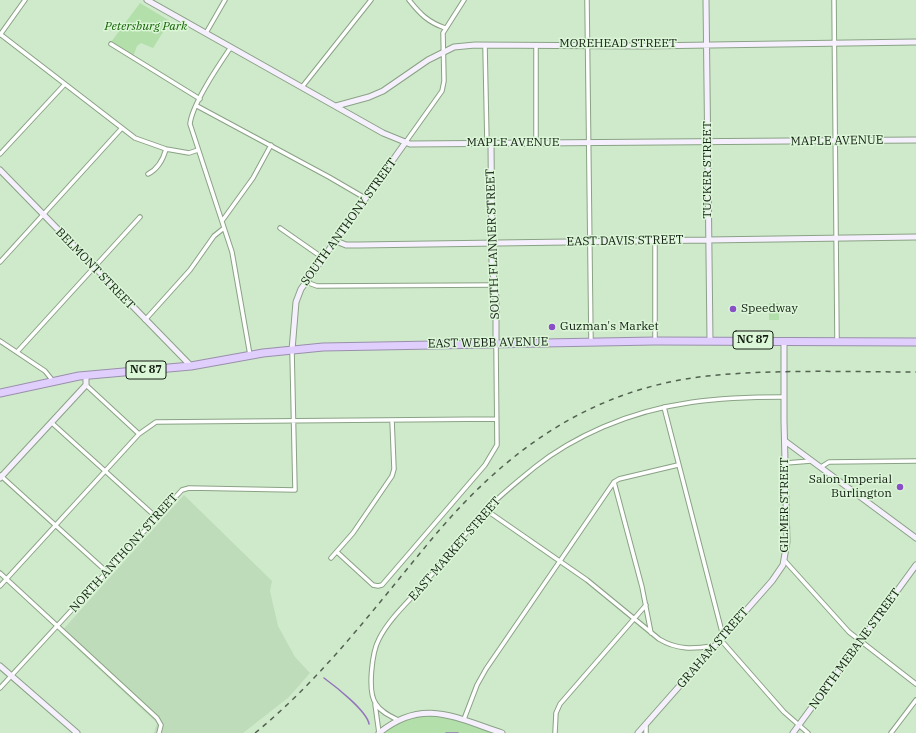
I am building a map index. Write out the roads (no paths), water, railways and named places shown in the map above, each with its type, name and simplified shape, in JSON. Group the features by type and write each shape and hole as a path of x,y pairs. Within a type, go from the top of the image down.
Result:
{"highway":[{"name":"EAST WEBB AVENUE","path":"0,393 53,381 86,376 191,366 250,355 292,350 356,345 710,340 837,340 916,342"}],"street":[{"path":"25,0 0,34 121,129 145,142 166,149 189,153 198,150"},
{"name":"MAPLE AVENUE","path":"147,0 383,133 405,143 415,145 916,140"},
{"path":"206,33 224,0"},
{"path":"302,87 371,0"},
{"path":"409,0 421,15 431,23 445,28"},
{"path":"405,143 442,91 444,81 442,40 445,28 464,0"},
{"path":"587,0 590,143 591,342"},
{"name":"TUCKER STREET","path":"706,0 708,43 708,240 710,340"},
{"path":"834,0 837,340"},
{"name":"MOREHEAD STREET","path":"336,106 369,97 383,91 428,60 454,47 708,43 916,42"},
{"path":"111,44 200,99"},
{"path":"536,45 536,143"},
{"name":"SOUTH FLANNER STREET","path":"485,46 496,343"},
{"path":"231,47 200,99 190,124 232,252 250,355"},
{"path":"0,154 64,84"},
{"path":"197,106 271,145 365,198"},
{"path":"0,262 121,129"},
{"name":"SOUTH ANTHONY STREET","path":"292,350 296,302 306,282 336,242 365,198 405,143"},
{"path":"222,221 253,178 271,145"},
{"path":"148,174 154,171 164,158 166,149"},
{"name":"BELMONT STREET","path":"0,170 191,366"},
{"path":"17,352 140,217"},
{"path":"145,320 190,270 214,236 224,228"},
{"path":"280,228 323,258"},
{"name":"EAST DAVIS STREET","path":"336,242 346,245 916,237"},
{"path":"655,241 655,341"},
{"path":"306,282 317,286 495,285"},
{"path":"0,341 45,371 53,381"},
{"name":"GILMER STREET","path":"784,341 787,542 785,561 841,624 860,642 916,684"},
{"path":"337,552 373,585 380,586 476,475 496,449 496,343"},
{"name":"NORTH ANTHONY STREET","path":"0,688 180,492 186,488 295,490 292,350"},
{"path":"86,376 86,385 0,477 107,572"},
{"path":"86,385 139,434"},
{"name":"EAST MARKET STREET","path":"379,733 372,674 374,653 379,639 394,619 486,510 537,466 560,450 602,428 648,411 725,397 784,397"},
{"path":"664,407 722,637 799,726 808,733"},
{"path":"0,586 139,434 156,422 294,422 496,419"},
{"path":"330,558 337,552 360,523 393,474 394,438 392,420"},
{"path":"52,423 156,518"},
{"path":"785,441 916,538"},
{"path":"786,463 811,461"},
{"path":"821,467 829,462 916,461"},
{"path":"464,719 477,685 486,669 614,482 618,479 678,465"},
{"path":"614,482 646,605 651,633"},
{"path":"486,510 587,580 651,633 669,645 681,648 713,646"},
{"name":"GRAHAM STREET","path":"638,733 646,726 713,646 772,581 785,561"},
{"name":"NORTH MEBANE STREET","path":"793,733 916,565"},
{"path":"0,573 157,718 160,723 159,733"},
{"path":"555,733 556,713 560,704 633,618 646,605"},
{"path":"0,666 77,733"},
{"path":"891,733 916,700"},
{"path":"375,703 383,711 398,720"},
{"path":"379,733 398,720 416,714 434,712 464,719 502,733"},
{"path":"646,726 646,733"}],"waterway":[{"path":"324,678 363,712 369,724"},
{"path":"446,733 458,733"}],"railway":[{"path":"255,733 305,688 328,663 436,534 464,503 493,475 524,450 556,428 590,409 626,394 665,383 707,376 759,372 916,372"}],"place":[{"name":"Speedway","path":"733,309"},
{"name":"Guzman's Market","path":"552,327"},
{"name":"Salon Imperial Burlington","path":"900,487"}],"park label":[{"name":"Petersburg Park","path":"146,27"}]}
